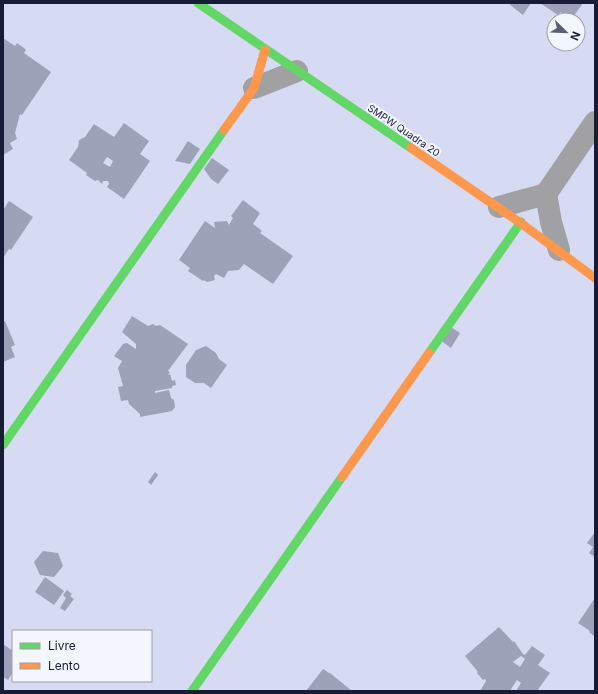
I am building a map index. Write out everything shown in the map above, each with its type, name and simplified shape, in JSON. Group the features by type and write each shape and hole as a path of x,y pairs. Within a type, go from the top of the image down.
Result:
{"street":[{"name":"SMPW Quadra 20","path":"198,3 265,50 521,222 560,250 595,278"},
{"path":"3,445 254,88 265,50"},
{"path":"254,88 297,71"},
{"path":"499,207 546,194 595,122"},
{"path":"546,194 551,222 560,250"},
{"path":"192,691 521,222"}],"building":[{"path":"511,3 531,3 523,15 510,5"},
{"path":"540,3 583,3 577,12 554,12"},
{"path":"3,38 15,46 17,43 26,50 24,53 51,72 22,115 20,114 15,133 17,139 10,143 13,149 3,155"},
{"path":"124,123 149,141 140,154 150,161 124,199 107,187 109,184 108,181 103,181 102,184 98,180 95,181 69,160 78,147 79,140 85,137 94,124 114,137","holes":["107,157 113,161 110,167 103,163"]},
{"path":"188,141 200,149 190,164 175,161"},
{"path":"212,158 229,170 218,184 211,179 204,169"},
{"path":"243,200 260,213 253,224 262,231 260,233 293,256 273,284 244,264 239,270 228,271 224,278 216,274 214,276 215,280 207,282 204,280 203,281 188,271 190,268 179,260 205,221 215,228 214,222 227,221 229,225 233,218 231,216"},
{"path":"9,201 33,217 11,250 9,249 3,258 3,210"},
{"path":"132,316 148,326 153,324 156,326 160,325 188,344 168,371 170,372 168,375 170,374 172,381 175,380 176,385 172,386 172,388 155,391 155,393 169,390 171,398 174,400 175,407 172,411 140,417 140,414 129,404 128,400 121,401 118,387 123,386 118,368 122,361 114,356 123,344 127,343 136,349 136,344 122,332"},
{"path":"5,321 15,345 11,347 15,357 3,362 3,322"},
{"path":"445,323 460,333 451,348 436,337"},
{"path":"206,346 216,353 219,359 227,365 211,388 204,383 195,383 186,377 186,365 196,350"},
{"path":"155,472 158,475 151,485 148,482"},
{"path":"595,532 595,557 589,553 593,547 587,543"},
{"path":"43,551 58,553 63,566 54,577 40,575 34,562"},
{"path":"45,577 64,591 54,605 35,592"},
{"path":"67,590 72,594 70,596 74,599 65,611 60,608 66,598 63,595"},
{"path":"595,598 595,637 589,632 590,631 578,623"},
{"path":"499,627 513,642 514,641 523,654 525,655 532,646 545,655 538,665 550,673 537,691 516,691 521,683 517,680 510,691 480,691 486,681 485,679 483,680 477,673 478,672 465,656","holes":["521,656 525,659 520,667 513,662"]},
{"path":"3,644 12,650 12,674 8,680 3,677"},
{"path":"323,669 330,673 352,691 306,691"}],"traffic: fast":[{"path":"198,3 411,148"},
{"path":"3,445 224,130"},
{"path":"429,353 521,222"},
{"path":"192,691 342,477"}],"traffic: slow":[{"path":"224,130 254,88 265,50"},
{"path":"411,148 522,224 595,278"},
{"path":"342,477 429,353"}]}
